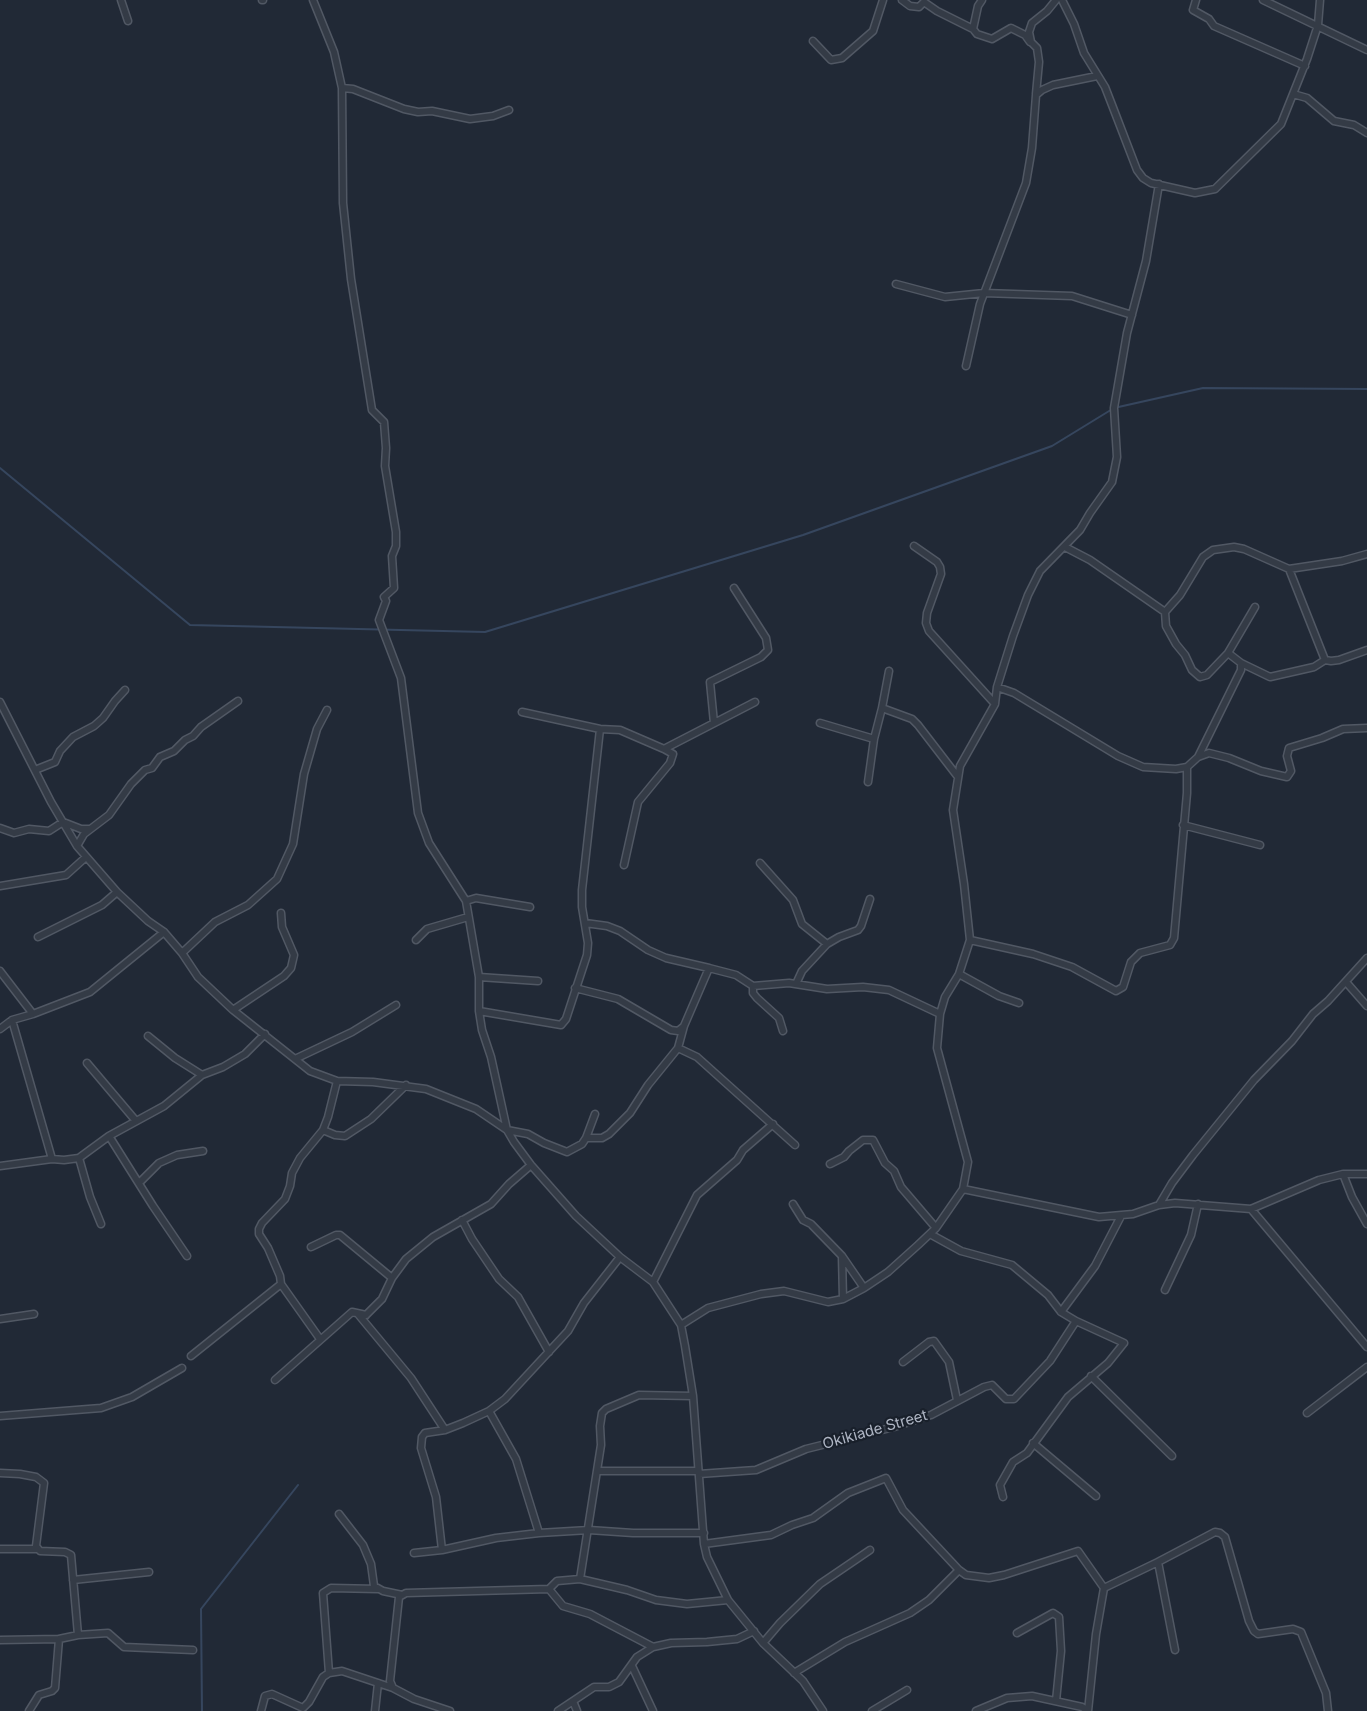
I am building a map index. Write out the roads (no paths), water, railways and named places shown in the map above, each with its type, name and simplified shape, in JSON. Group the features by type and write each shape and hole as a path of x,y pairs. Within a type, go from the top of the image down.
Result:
{"street":[{"path":"121,0 128,21"},
{"path":"313,0 334,52 342,88 343,202 351,279 372,410 384,422 386,466 396,532 396,546 392,556 394,588 384,597 386,601 379,620 401,678 418,813 429,843 466,901 479,977 479,1011 507,1130 531,1165 576,1216 620,1257 652,1282 681,1325 693,1396 704,1544 714,1574 728,1600 763,1643 803,1681 823,1711"},
{"path":"813,41 831,60 842,58 873,31 883,0"},
{"path":"902,0 910,6 919,7 924,2 973,29 977,34 992,39 1011,28 1025,36 1036,48 1039,62 1032,148 1026,183 980,304 966,366"},
{"path":"973,29 978,6 982,0"},
{"path":"1031,42 1029,32 1032,23 1056,0"},
{"path":"1062,0 1074,24 1084,53 1105,87 1137,170 1151,183 1195,192 1215,189 1281,124 1305,66 1318,25 1320,0"},
{"path":"1196,0 1193,10 1209,19 1214,26 1305,66"},
{"path":"1263,0 1367,50"},
{"path":"1036,95 1053,85 1097,76"},
{"path":"342,88 365,93 404,109 418,112 432,111 470,119 493,116 509,110"},
{"path":"1293,94 1307,98 1334,121 1354,125 1367,133"},
{"path":"681,1325 708,1308 761,1294 784,1291 828,1302 843,1299 888,1272 930,1234 963,1189 969,1162 937,1048 940,1014 945,997 959,974 970,940 953,810 960,766 995,704 997,687 1028,595 1040,571 1080,530 1112,482 1117,457 1114,408 1127,333 1146,261 1159,184"},
{"path":"896,284 945,297 984,293 1072,296 1132,315"},
{"path":"914,546 937,562 940,567 941,574 927,613 926,623 929,631 995,704"},
{"path":"1065,547 1090,560 1165,612"},
{"path":"1255,607 1228,653 1207,675 1200,677 1192,670 1166,626 1165,612 1179,595 1203,556 1213,550 1234,547 1244,549 1289,570 1367,555"},
{"path":"1289,570 1325,660 1331,662 1367,650"},
{"path":"714,723 710,682 761,657 768,651 766,638 734,588"},
{"path":"1228,653 1241,663 1270,677 1314,667 1325,660"},
{"path":"1198,758 1229,697 1241,670 1241,663"},
{"path":"868,782 874,739 889,671"},
{"path":"997,687 1021,697 1118,756 1143,767 1176,769 1187,766 1209,753 1229,758 1261,771 1287,777 1292,771 1287,756 1288,748 1322,738 1342,729 1367,728"},
{"path":"35,770 55,762 60,751 73,737 94,726 103,718 125,690"},
{"path":"77,846 84,834 109,815 130,784 145,770 152,768 160,757 174,751 185,740 238,701"},
{"path":"0,702 63,822 86,857 117,892 148,921 164,932 198,977 233,1010 310,1071 337,1081 406,1085 440,1093 476,1109 507,1130 528,1134 567,1152 582,1144 595,1114"},
{"path":"664,748 755,702"},
{"path":"882,708 912,720 918,725 958,777"},
{"path":"182,953 215,922 248,905 277,879 293,844 304,774 317,729 327,710"},
{"path":"522,712 600,729 621,730 673,754 670,763 638,802 624,865"},
{"path":"820,723 874,739"},
{"path":"479,1011 561,1025 566,1019 587,955 588,943 582,908 582,890 600,729"},
{"path":"970,940 1033,954 1072,967 1116,991 1124,987 1131,962 1140,953 1170,945 1174,938 1187,793 1187,766"},
{"path":"63,822 81,829 91,829"},
{"path":"0,828 14,833 29,829 49,831 63,822"},
{"path":"1183,825 1260,845"},
{"path":"0,886 66,875 86,857"},
{"path":"760,863 793,900 802,924 827,944"},
{"path":"38,937 102,904 117,892"},
{"path":"466,901 476,898 530,907"},
{"path":"795,984 802,971 827,944 838,937 858,930 870,899"},
{"path":"233,1010 284,976 291,968 294,956 282,927 281,913"},
{"path":"416,940 427,929 468,917"},
{"path":"585,923 607,926 620,931 648,950 666,958 736,975 753,986 795,984 827,989 863,987 889,990 940,1014"},
{"path":"0,1029 12,1020 90,992 164,932"},
{"path":"1159,1205 1186,1164 1254,1080 1367,958"},
{"path":"586,1138 602,1138 614,1130 630,1113 648,1084 678,1048 684,1026 709,968"},
{"path":"0,971 33,1014"},
{"path":"959,974 999,996 1019,1003"},
{"path":"479,977 538,981"},
{"path":"1346,982 1367,1006"},
{"path":"753,986 753,993 779,1018 783,1031"},
{"path":"575,988 618,999 671,1030 678,1031 684,1026"},
{"path":"295,1059 352,1032 396,1005"},
{"path":"12,1020 52,1160"},
{"path":"0,1166 79,1158 109,1136 164,1106 202,1075 223,1067 245,1053 265,1034"},
{"path":"148,1036 175,1058 202,1075"},
{"path":"678,1048 697,1057 795,1145"},
{"path":"87,1063 136,1121"},
{"path":"320,1339 281,1284 280,1276 259,1234 259,1229 261,1223 285,1199 296,1165 323,1130 337,1081"},
{"path":"323,1130 345,1136 370,1119 406,1085"},
{"path":"652,1282 697,1195 736,1160 750,1143 773,1124"},
{"path":"109,1136 187,1256"},
{"path":"830,1164 844,1158 863,1140 873,1140 885,1163 894,1171 901,1187 936,1228"},
{"path":"139,1183 159,1163 177,1155 203,1151"},
{"path":"79,1158 90,1197 101,1224"},
{"path":"366,1315 382,1299 392,1278 406,1259 433,1237 491,1204 531,1165"},
{"path":"963,1189 1099,1217 1133,1214 1159,1205 1175,1203 1251,1209 1319,1180 1344,1174 1367,1174"},
{"path":"1344,1174 1352,1197 1367,1224"},
{"path":"793,1204 803,1220 811,1224 842,1256 864,1288"},
{"path":"1165,1290 1191,1235 1198,1204"},
{"path":"1251,1209 1367,1347"},
{"path":"1061,1312 1095,1266 1121,1215"},
{"path":"462,1220 499,1279 518,1297 549,1352"},
{"path":"930,1234 961,1251 1012,1266 1048,1295 1061,1312 1124,1343 1108,1363 1068,1397 1027,1452 1013,1462 1001,1481 1000,1490 1003,1497"},
{"path":"311,1247 340,1235 392,1278"},
{"path":"842,1256 843,1299"},
{"path":"442,1550 436,1497 420,1442 425,1433 445,1430 489,1411 505,1400 568,1331 584,1303 620,1257"},
{"path":"191,1356 281,1284"},
{"path":"275,1380 352,1312 366,1315"},
{"path":"0,1320 34,1314"},
{"path":"366,1315 358,1314 411,1378 445,1430"},
{"name":"Okikiade Street","path":"597,1472 756,1470 806,1449 894,1427 931,1415 957,1400 992,1385 1006,1399 1014,1399 1050,1361 1076,1321"},
{"path":"903,1362 929,1342 934,1341 949,1362 957,1400"},
{"path":"1307,1413 1367,1367"},
{"path":"0,1416 101,1408 132,1397 182,1368"},
{"path":"1091,1376 1172,1456"},
{"path":"580,1579 601,1446 602,1413 606,1409 639,1395 693,1396"},
{"path":"489,1411 516,1459 539,1533"},
{"path":"1033,1443 1096,1496"},
{"path":"0,1473 36,1477 44,1483 36,1546 38,1549"},
{"path":"704,1544 771,1535 813,1518 856,1489 886,1478 903,1510 966,1575 989,1578 1004,1575 1078,1551 1104,1587 1096,1634 1088,1711 1082,1707 1032,1696 1007,1698 976,1711"},
{"path":"339,1514 363,1545 371,1563 372,1582 378,1589"},
{"path":"414,1553 442,1550 496,1538 539,1533 589,1530 633,1533 704,1533"},
{"path":"1104,1587 1215,1532 1220,1533 1225,1537 1249,1621 1254,1630 1258,1634 1293,1629 1301,1632 1326,1693 1328,1711"},
{"path":"0,1549 38,1549 65,1552 71,1555 78,1635"},
{"path":"763,1643 820,1584 870,1550"},
{"path":"1158,1562 1175,1650"},
{"path":"794,1673 845,1642 910,1613 929,1600 959,1570"},
{"path":"73,1580 149,1572"},
{"path":"329,1673 323,1593 331,1588 378,1589 402,1594 549,1589 557,1581 580,1579 627,1590 656,1600 687,1604 728,1600"},
{"path":"549,1589 563,1606 590,1614 653,1647"},
{"path":"393,1688 390,1681 399,1597 402,1594"},
{"path":"1017,1633 1053,1613 1057,1614 1061,1651 1056,1701"},
{"path":"558,1711 594,1687 609,1687 619,1682 637,1657 653,1647 671,1642 737,1639 754,1631"},
{"path":"0,1640 59,1639 108,1633 124,1647 193,1650"},
{"path":"29,1711 39,1695 55,1688 59,1639"},
{"path":"632,1666 653,1711"},
{"path":"261,1711 265,1696 272,1694 303,1708 323,1677 329,1673 342,1671 393,1688 414,1699 448,1711"},
{"path":"375,1711 378,1683"},
{"path":"872,1711 907,1690"},
{"path":"573,1701 578,1711"}],"waterway":[{"path":"0,468 190,625 485,632 803,535 1052,446 1114,408 1203,388 1367,389"},
{"path":"202,1711 201,1609 298,1485"}]}
